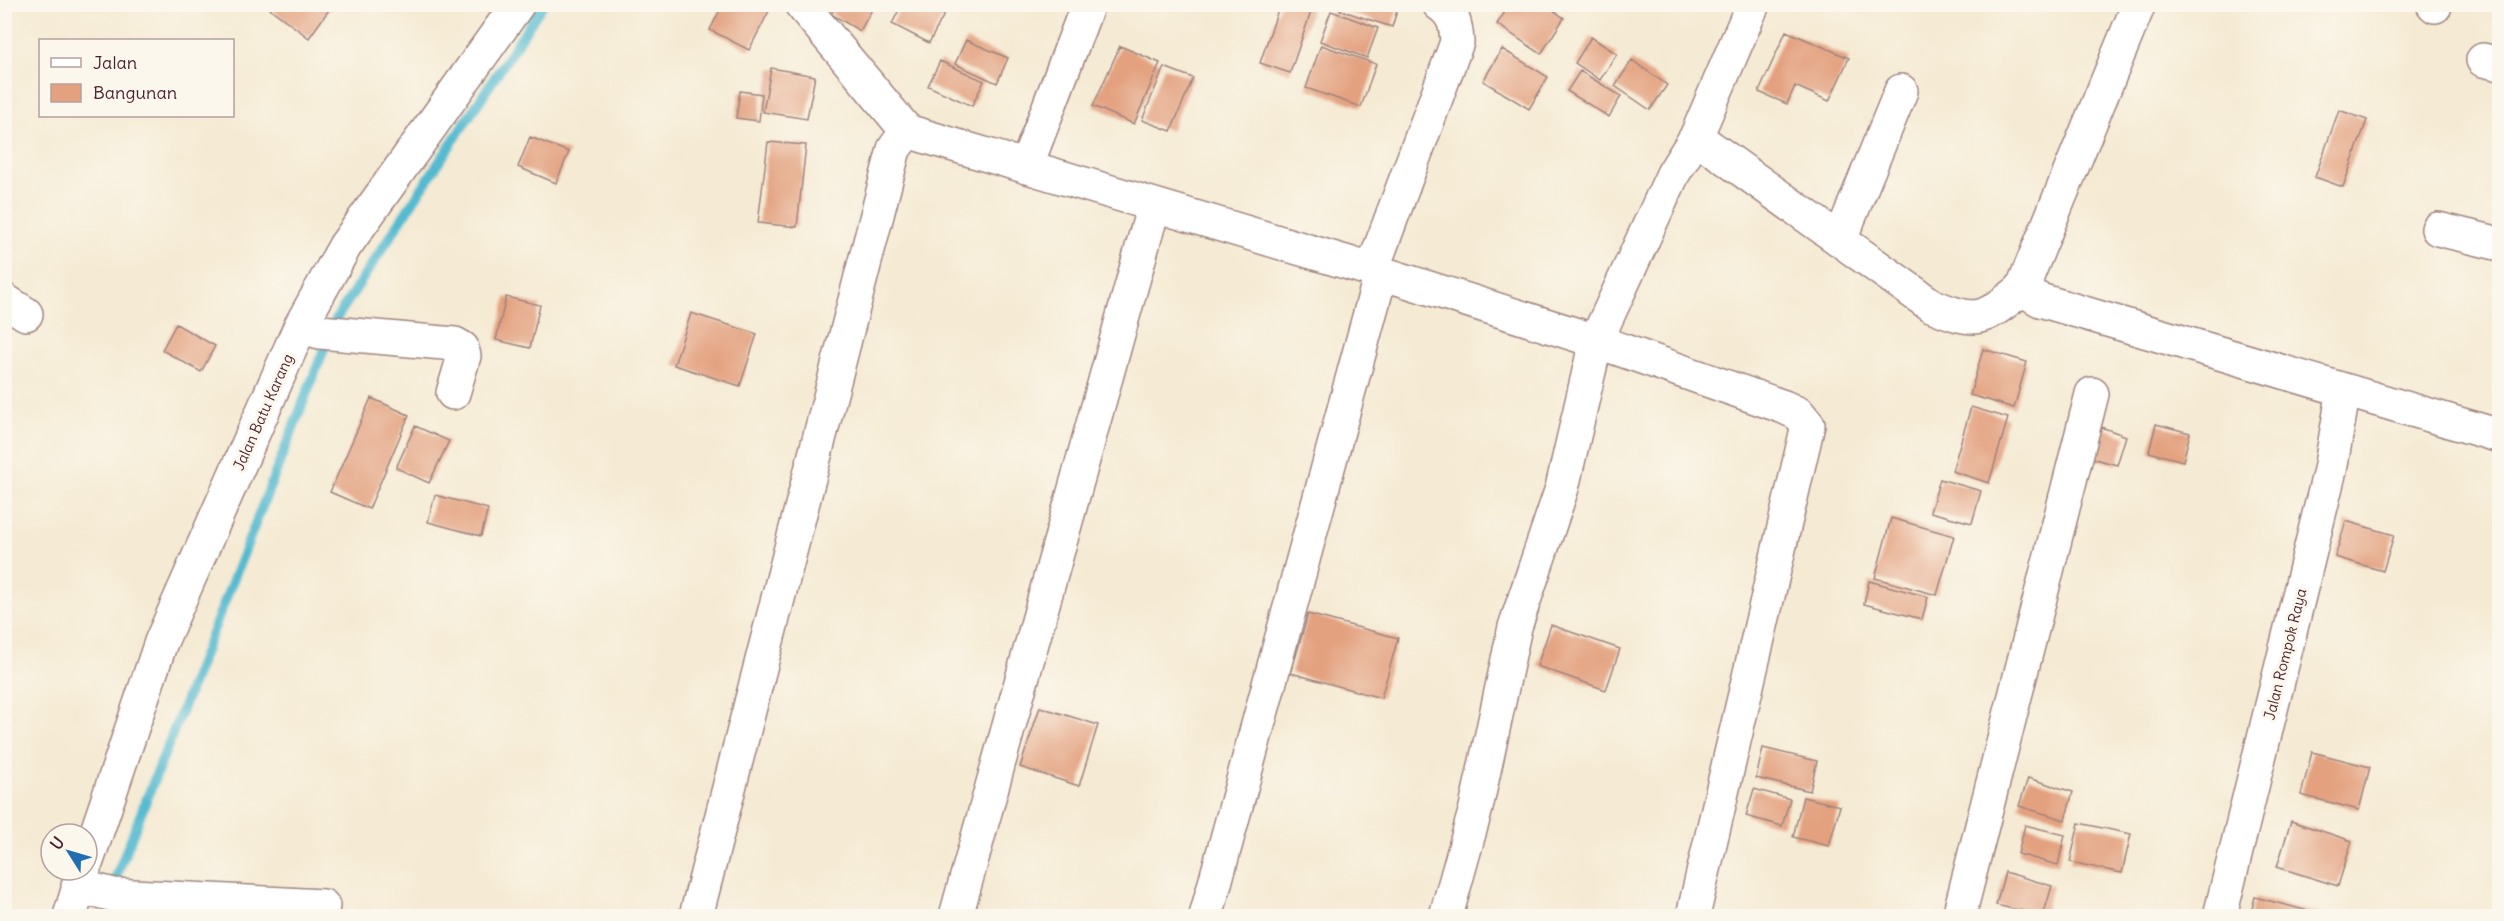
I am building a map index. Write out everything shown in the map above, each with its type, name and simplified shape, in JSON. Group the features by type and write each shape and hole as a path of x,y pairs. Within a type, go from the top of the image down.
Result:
{"street":[{"name":"Jalan Batu Karang","path":"87,886 161,642 310,330 345,246 518,4"},
{"path":"801,4 907,131 1377,272 1596,341 1799,414 1808,425 1693,916"},
{"path":"1026,167 1088,4"},
{"path":"1206,916 1377,272 1457,42 1456,22 1447,9 1439,4"},
{"path":"1446,916 1476,808 1515,627 1562,488 1596,341 1673,174 1696,136 1753,4"},
{"path":"1696,136 1931,305 1961,318 1989,315 2022,289 2139,4"},
{"path":"1840,240 1901,91"},
{"path":"696,916 894,149 907,131"},
{"path":"956,916 1154,205"},
{"path":"2438,229 2499,244"},
{"path":"2022,289 2040,300 2499,436"},
{"path":"310,330 455,344 462,348 464,356 453,393"},
{"name":"Jalan Rompok Raya","path":"2220,916 2330,470 2344,390"},
{"path":"1959,916 2092,394"},
{"path":"87,886 323,906"}],"building":[{"path":"270,4 333,4 309,38 268,7"},
{"path":"723,4 767,4 771,7 749,50 710,30"},
{"path":"837,4 875,4 860,31 831,14"},
{"path":"902,4 943,4 948,7 929,43 892,24"},
{"path":"1280,4 1313,6 1290,73 1260,63"},
{"path":"1341,4 1399,4 1392,27 1340,10"},
{"path":"1510,4 1544,4 1564,18 1541,54 1497,24"},
{"path":"1331,11 1378,28 1367,58 1320,41"},
{"path":"1786,31 1849,58 1829,101 1795,86 1787,104 1759,92"},
{"path":"1591,37 1617,54 1600,80 1575,63"},
{"path":"966,40 1008,58 997,83 955,64"},
{"path":"1321,45 1376,64 1361,107 1306,88"},
{"path":"1120,46 1160,63 1134,124 1093,106"},
{"path":"1502,49 1548,77 1529,109 1483,81"},
{"path":"1632,60 1667,85 1650,110 1615,86"},
{"path":"940,61 984,81 972,106 928,86"},
{"path":"1164,67 1193,78 1171,131 1142,120"},
{"path":"771,68 815,76 807,119 763,112"},
{"path":"1580,71 1621,96 1609,117 1567,91"},
{"path":"740,91 762,94 759,121 736,118"},
{"path":"2339,110 2367,120 2343,187 2315,177"},
{"path":"530,137 569,152 556,183 518,167"},
{"path":"768,142 806,145 797,227 758,223"},
{"path":"506,297 540,305 530,348 496,340"},
{"path":"691,313 757,334 740,386 674,365"},
{"path":"176,324 215,346 201,372 162,350"},
{"path":"1983,349 2027,362 2014,408 1970,395"},
{"path":"371,398 409,415 369,509 330,492"},
{"path":"1971,407 2008,418 1989,483 1952,471"},
{"path":"2156,424 2190,433 2183,461 2149,452"},
{"path":"415,426 449,441 429,483 396,468"},
{"path":"2101,427 2126,436 2117,465 2091,458"},
{"path":"1940,479 1981,491 1972,523 1930,512"},
{"path":"435,495 488,509 481,536 428,522"},
{"path":"1891,518 1954,536 1937,595 1875,578"},
{"path":"2346,521 2394,535 2383,571 2335,557"},
{"path":"1869,581 1928,597 1922,619 1864,604"},
{"path":"1308,614 1398,638 1381,698 1291,673"},
{"path":"1551,625 1620,649 1606,690 1537,666"},
{"path":"1040,707 1098,725 1079,786 1020,767"},
{"path":"1763,748 1817,761 1810,791 1756,778"},
{"path":"2312,752 2370,767 2359,810 2301,795"},
{"path":"2028,778 2073,792 2065,820 2019,806"},
{"path":"1754,789 1790,799 1782,826 1746,816"},
{"path":"1803,797 1840,806 1829,846 1793,837"},
{"path":"2291,821 2352,841 2338,886 2277,867"},
{"path":"2079,823 2131,834 2122,873 2070,862"},
{"path":"2025,825 2065,835 2058,865 2018,854"},
{"path":"2005,872 2052,886 2043,916 1996,905"},
{"path":"2255,897 2320,914 2320,916 2250,916"}],"waterway":[{"path":"107,916 108,897 336,319 543,4"}]}
